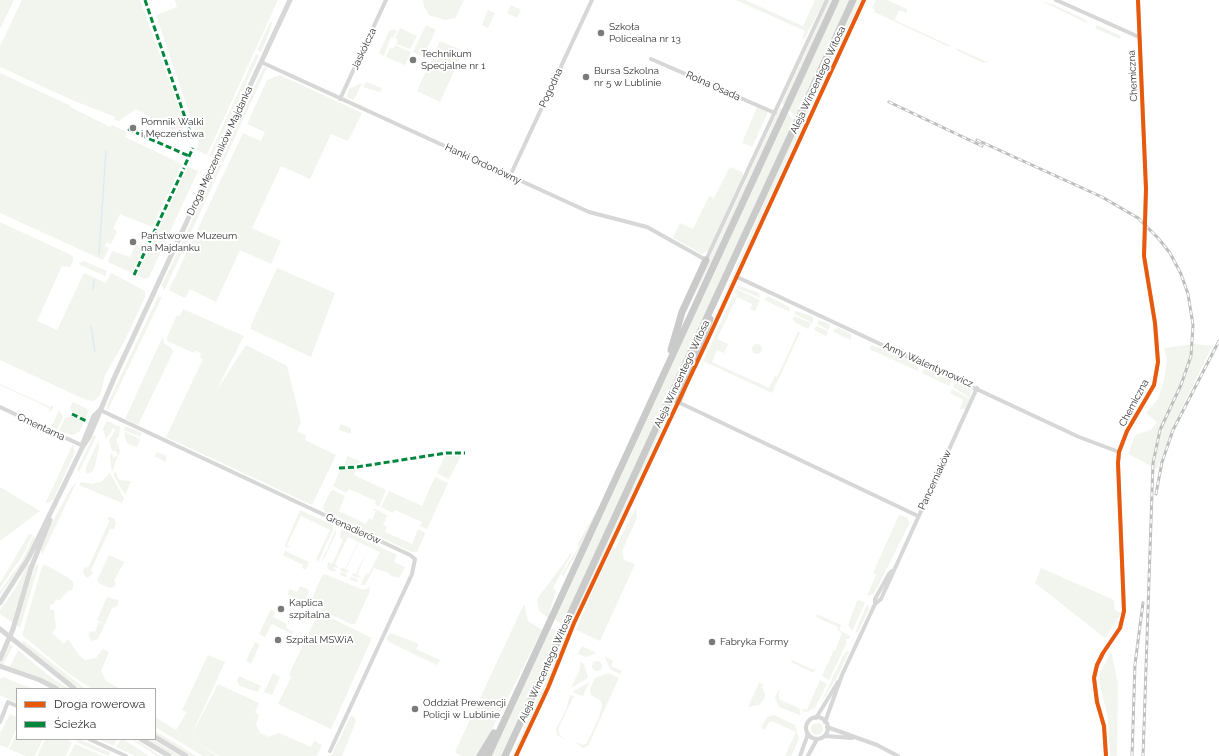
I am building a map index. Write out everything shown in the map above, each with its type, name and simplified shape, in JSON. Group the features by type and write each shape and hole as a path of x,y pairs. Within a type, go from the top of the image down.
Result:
{"main road":[{"name":"Aleja Wincentego Witosa","path":"488,756 836,0"},
{"name":"Aleja Wincentego Witosa","path":"505,756 559,639 571,621 717,296 853,0"},
{"path":"667,368 682,312 706,260"},
{"path":"678,402 710,322 717,296"},
{"path":"602,498 625,458"},
{"path":"480,756 521,684"},
{"path":"510,756 522,728 534,693"}],"street":[{"name":"Droga Męczenników Majdanka","path":"0,603 28,559 83,446 89,437 100,410 290,0"},
{"name":"Jaskółcza","path":"340,98 386,0"},
{"name":"Pogodna","path":"510,176 592,0"},
{"path":"706,260 827,0"},
{"name":"Aleja Wincentego Witosa","path":"516,756 566,643 571,621 737,277 864,0"},
{"path":"1056,0 1139,37"},
{"name":"Chemiczna","path":"1106,756 1104,726 1097,702 1094,678 1097,665 1103,653 1120,628 1124,611 1117,473 1119,452 1127,431 1154,385 1158,362 1155,323 1144,256 1146,189 1138,0"},
{"name":"Rolna Osada","path":"652,59 774,113"},
{"name":"Hanki Ordonówny","path":"261,62 589,212 647,227 706,260"},
{"name":"Anny Walentynowicz","path":"737,277 978,388 1079,437 1119,452"},
{"name":"Pancerniaków","path":"825,722 842,675 875,604 881,599 892,571 978,388"},
{"path":"678,402 918,516"},
{"name":"Cmentarna","path":"0,408 83,446"},
{"name":"Droga Męczenników Majdanka","path":"83,446 85,437 94,416 100,410"},
{"name":"Grenadierów","path":"100,410 410,555 415,559 412,574 330,751"},
{"path":"73,442 85,437"},
{"name":"Droga Męczenników Majdanka","path":"0,659 10,637 33,562 58,500"},
{"path":"0,629 74,688"},
{"path":"0,666 40,680 55,688"},
{"name":"Pancerniaków","path":"816,718 842,675"},
{"path":"0,722 8,702 16,706"},
{"path":"800,756 808,734 807,724 811,719 816,718 825,722 828,727 858,738 898,756"},
{"path":"825,736 828,727"},
{"path":"808,734 817,739"},
{"path":"808,756 817,739 825,736 858,738"},
{"path":"156,738 186,756"},
{"path":"90,740 126,756"},
{"path":"143,740 169,756"}],"shaded area":[{"path":"0,0 14,0 0,29"},
{"path":"22,0 140,0 186,127 173,130 136,109 119,121 114,119 115,117 72,100 0,67 0,46"},
{"path":"175,0 278,0 207,155 196,150 199,142 156,15 177,7"},
{"path":"423,0 464,0 455,18 445,20 429,15 424,7"},
{"path":"736,0 745,0 803,26 815,0 825,0 804,39 802,39 805,31"},
{"path":"829,0 833,0 784,106 782,103"},
{"path":"840,0 849,0 795,117 789,110"},
{"path":"857,0 861,0 804,122 801,120"},
{"path":"876,0 887,0 907,9 907,13 899,10 895,20 951,46 947,46 874,12 875,9 872,8"},
{"path":"1039,0 1080,17 1087,21 1087,23"},
{"path":"511,5 521,10 517,18 507,13"},
{"path":"488,10 495,13 488,28 482,25"},
{"path":"270,22 272,23 269,33 261,52 257,50"},
{"path":"426,25 436,30 423,56 413,52"},
{"path":"1097,25 1121,36 1120,39 1092,27 1095,28"},
{"path":"400,28 417,36 410,49 396,44 398,40 395,38"},
{"path":"394,29 397,31 393,38 391,37 384,56 379,53 389,31"},
{"path":"440,41 463,51 440,102 417,91"},
{"path":"395,45 411,52 405,65 386,57 390,48 393,49"},
{"path":"956,48 987,62 989,58 988,62 984,63 958,51"},
{"path":"256,54 259,56 212,157 209,156"},
{"path":"263,68 267,68 223,163 220,161"},
{"path":"0,73 69,105 72,108 110,127 112,125 127,132 125,137 182,164 152,227 120,214 113,228 117,232 111,244 107,242 105,246 109,248 103,260 0,213"},
{"path":"280,75 362,113 348,141 331,134 310,179 281,166 252,228 281,241 271,264 240,250 216,302 190,289 184,298 169,290 243,133 261,141 265,132 247,124 267,80"},
{"path":"366,82 382,88 380,92 363,87"},
{"path":"362,83 354,100 348,98 347,94 349,89"},
{"path":"757,107 768,112 752,147 742,143"},
{"path":"780,107 782,109 717,252 685,314 684,313"},
{"path":"788,113 794,120 562,624 555,620"},
{"path":"800,123 803,125 707,336 764,202"},
{"path":"218,164 222,165 164,291 162,285"},
{"path":"188,167 198,171 149,277 144,279 137,275"},
{"path":"730,167 742,172 743,175 709,250 702,254 673,238 680,223 693,229 709,196 714,198"},
{"path":"0,222 73,257 70,267 62,266 37,321 57,330 84,273 106,283 111,273 145,291 145,297 124,342 105,375 100,395 94,401 86,400 0,360"},
{"path":"136,244 144,248 132,273 108,262 112,251 130,257"},
{"path":"84,261 107,271 105,276 78,264"},
{"path":"277,268 335,293 311,357 251,329 251,325"},
{"path":"738,285 759,293 760,298 737,288"},
{"path":"736,289 760,300 755,311 750,309 752,304 737,297 717,339 728,344 724,353 717,350 712,362 769,388 775,376 777,377 798,332 800,333 772,393 703,361 733,296 736,297"},
{"path":"768,296 789,307 790,312 764,300"},
{"path":"158,297 162,297 108,410 107,405"},
{"path":"183,309 244,336 216,391 246,345 287,366 301,422 297,431 306,436 305,440 336,455 312,505 166,437 203,359 200,357 201,353 195,350 194,353 167,341 167,337 177,315 180,316"},
{"path":"796,311 813,317 813,323 794,314"},
{"path":"794,316 811,323 808,329 794,322 795,321 792,319"},
{"path":"819,320 830,324 829,330 817,324"},
{"path":"816,326 828,331 826,336 814,330"},
{"path":"839,328 851,334 851,340 833,332 834,329"},
{"path":"703,334 686,377 581,604 558,660 515,756 512,756 556,658 578,603"},
{"path":"163,336 164,343 171,348 173,352 138,425 125,419"},
{"path":"757,344 762,349 757,354 752,349"},
{"path":"1194,344 1212,346 1172,429 1157,469 1128,454 1135,435 1151,430 1157,422 1146,413 1158,399 1164,380 1167,360 1164,348"},
{"path":"872,345 918,364 918,371 869,349"},
{"path":"924,369 949,379 951,381 949,386 922,373"},
{"path":"958,382 971,390 970,398 953,387 954,384"},
{"path":"0,384 50,407 53,405 53,409 49,412 49,408"},
{"path":"952,389 970,399 965,409 960,409 963,400 950,393"},
{"path":"73,402 89,410 85,419 73,413 70,407"},
{"path":"59,410 63,417 57,430 52,426"},
{"path":"71,416 84,422 79,432 72,435 59,431 65,418"},
{"path":"107,421 120,427 119,437 116,439 120,451 112,472 110,455 112,454 113,457 118,456 116,451 112,451 109,440 115,431 114,428 111,429 112,431 106,439 103,429"},
{"path":"340,424 351,428 351,434 339,430"},
{"path":"126,426 142,433 140,437 124,430"},
{"path":"125,432 140,439 137,447 128,444 124,436"},
{"path":"95,435 96,437 79,472 77,470 93,436"},
{"path":"98,442 99,448 94,469 92,472 86,474 86,467"},
{"path":"73,444 75,452 53,500 45,504"},
{"path":"157,452 166,456 166,462 154,456"},
{"path":"347,456 360,461 358,464 344,466"},
{"path":"445,456 461,456 449,479 437,473"},
{"path":"354,468 356,470 354,475 386,490 379,507 375,504 376,501 349,489 346,493 333,486 341,469"},
{"path":"114,472 119,480 131,481 125,495 114,476"},
{"path":"110,473 124,498 122,503 79,485 81,482 92,484 101,482"},
{"path":"435,477 448,483 427,529 420,526 422,522 395,510 393,513 381,507 389,491 422,506"},
{"path":"77,481 42,555 41,549 54,519 71,488"},
{"path":"0,487 40,511 0,541"},
{"path":"333,490 345,496 339,511 366,524 369,518 372,520 376,511 373,510 375,509 391,517 387,516 383,525 387,527 385,532 412,544 418,529 424,532 425,534 417,552 412,552 325,512 323,507 330,492"},
{"path":"601,503 581,546 563,576 561,575 579,547 577,545"},
{"path":"636,507 637,518 622,551 624,560 635,564 600,641 576,630 605,563 613,548 615,549"},
{"path":"300,510 333,525 333,530 318,562 316,559 330,530 301,516 287,545 291,547 286,547 285,545"},
{"path":"899,515 907,517 909,524 874,594 867,596 876,575 873,573"},
{"path":"109,517 115,519 116,524 114,529 110,529 91,570 93,574 87,578 84,575 83,570 85,567 88,568 110,520 107,519"},
{"path":"335,526 336,533 321,563 335,531"},
{"path":"341,529 397,555 394,562 405,567 399,578 374,568 365,585 361,585 366,573 369,574 380,552 359,542 346,569 349,571 348,573 344,573 347,575 346,577 340,575 340,572 344,572 340,570 341,568 345,569 358,542 348,537 335,564 338,566 337,568 333,568 336,570 335,572 329,570 327,567 328,562 332,564 343,540 340,538"},
{"path":"29,534 33,534 23,555 0,588 0,583"},
{"path":"34,535 35,540 25,561 0,595 0,591 22,561"},
{"path":"369,547 357,575 360,576 359,578 355,578 358,580 357,582 350,580 351,577 355,577 352,575 353,573 356,574"},
{"path":"575,548 553,588 556,590 548,618 539,611 537,599"},
{"path":"285,551 309,562 306,570 302,568 303,565 283,555"},
{"path":"109,555 124,562 114,581 116,583 115,586 110,588 100,584 97,580"},
{"path":"30,564 13,623 0,614 0,610 18,584 27,565"},
{"path":"39,564 20,628 16,625 35,566"},
{"path":"44,564 69,578 73,582 73,588 70,591 69,590 59,601 57,599 54,604 50,605 50,610 54,610 55,616 53,617 55,618 56,628 52,633 64,644 68,639 79,655 85,660 96,658 103,649 109,652 101,671 106,681 118,688 90,688 69,674 22,635"},
{"path":"1041,568 1114,600 1115,610 1121,613 1105,638 1035,583"},
{"path":"325,574 363,590 370,587 369,593 355,624 351,624 323,611 314,604 313,596 322,576"},
{"path":"300,586 309,590 306,602 287,594 290,589 297,592"},
{"path":"107,597 118,600 118,603 117,607 112,608 105,624 97,620"},
{"path":"860,600 865,603 852,631 848,625 857,601"},
{"path":"524,604 528,621 542,630 483,747 476,756 461,756 455,752"},
{"path":"867,604 869,609 858,632 855,633"},
{"path":"271,609 275,612 273,617 287,624 286,628 294,632 292,634 272,624 265,637 259,634"},
{"path":"318,614 323,614 372,638 331,729 278,704 291,677 289,674"},
{"path":"817,614 841,625 839,630 850,636 849,639 845,639 847,642 829,680 822,676 833,652 832,650 835,651 842,633 837,630 838,627 816,617"},
{"path":"99,622 105,624 98,639 92,641 88,635 91,631 95,632"},
{"path":"551,628 558,631 501,756 492,756"},
{"path":"390,633 419,644 416,649 440,660 437,665 389,642 386,638"},
{"path":"24,641 85,688 79,688 70,682 21,642"},
{"path":"255,642 260,644 251,664 246,661"},
{"path":"10,644 13,646 3,665 0,663"},
{"path":"582,646 596,653 587,657 578,654"},
{"path":"18,650 53,679 68,688 61,688 37,676 10,667"},
{"path":"1111,651 1118,684 1117,756 1110,756 1108,719 1100,684 1100,674"},
{"path":"845,652 849,652 837,677 819,706"},
{"path":"208,655 225,662 190,738 218,684 259,703 255,712 259,715 256,724 260,733 269,737 279,733 311,747 314,741 322,745 317,756 219,756 191,739 217,756 203,756 156,728 156,718 176,730 187,712 182,710"},
{"path":"605,657 613,661 611,666 622,671 620,674 610,669"},
{"path":"792,660 814,670 816,666 814,673 791,662"},
{"path":"580,661 584,664 588,678 571,688 580,669"},
{"path":"595,661 599,661 601,662 601,670 595,671 592,668 592,664"},
{"path":"273,673 280,677 272,695 264,692"},
{"path":"608,673 619,678 588,746 583,748 574,742 583,745 587,743 599,717 602,705 601,701 591,695 590,689 595,678"},
{"path":"239,676 261,686 258,692 240,686 237,681"},
{"path":"592,676 583,696 572,692 588,683"},
{"path":"3,677 30,688 16,688 16,703 0,695 0,679"},
{"path":"820,680 827,684 815,708 806,712 803,711 803,708 807,710"},
{"path":"759,683 763,684 762,688 765,698 759,705 748,707"},
{"path":"779,689 779,699 800,709 800,715 779,707 775,698"},
{"path":"570,695 574,696 558,729 560,735 566,740 557,735 556,729 566,710"},
{"path":"10,714 16,717 16,729 8,748 0,745 0,733"},
{"path":"774,715 795,725 799,739 791,756 785,756 796,732 772,721 769,722 765,730 761,728 767,717"},
{"path":"351,716 355,717 356,721 342,756 331,756"},
{"path":"815,723 819,723 823,729 819,735 815,735 811,731 811,727"},
{"path":"156,732 196,756 191,756 156,735"},
{"path":"16,734 16,740 43,740 35,756 26,756 9,749"},
{"path":"45,740 67,740 72,742 66,756 37,756"},
{"path":"77,740 81,740 111,753 108,756 76,742"},
{"path":"100,740 117,740 114,746"},
{"path":"120,740 125,740 149,756 135,756 116,747"},
{"path":"133,740 136,740 160,756 157,756"},
{"path":"148,740 154,740 180,756 174,756"},
{"path":"75,744 103,756 69,756"}],"waterway":[{"path":"99,254 106,151"},
{"path":"93,289 94,280"},
{"path":"91,326 95,352"}],"railway":[{"path":"889,102 982,146"},
{"path":"977,140 1102,197 1138,218 1158,238 1170,253 1181,274 1188,294 1193,325 1191,356 1181,385 1160,430 1153,463 1143,756"},
{"path":"1156,494 1162,462 1173,430 1219,341"},
{"path":"1132,756 1135,664 1143,603"}],"marked path":[{"path":"145,0 192,138"},
{"path":"128,129 139,134"},
{"path":"141,135 189,156"},
{"path":"185,165 193,148"},
{"path":"134,275 184,168"},
{"path":"72,414 86,421"},
{"path":"339,468 357,467 446,453 465,453"}],"cycle path":[{"path":"516,756 548,688 574,623 707,341 864,0"},
{"path":"1106,756 1104,726 1097,702 1094,678 1097,665 1103,653 1120,628 1124,611 1118,463 1119,452 1127,431 1154,385 1158,362 1155,323 1144,256 1146,189 1138,0"}],"place":[{"name":"Szkoła Policealna nr 13","path":"601,33"},
{"name":"Technikum Specjalne nr 1","path":"413,60"},
{"name":"Bursa Szkolna nr 5 w Lublinie","path":"586,77"},
{"name":"Pomnik Walki i Męczeństwa","path":"133,128"},
{"name":"Państwowe Muzeum na Majdanku","path":"133,242"},
{"name":"Kaplica szpitalna","path":"281,609"},
{"name":"Szpital MSWiA","path":"278,640"},
{"name":"Fabryka Formy","path":"712,642"},
{"name":"Oddział Prewencji Policji w Lublinie","path":"415,709"}]}
